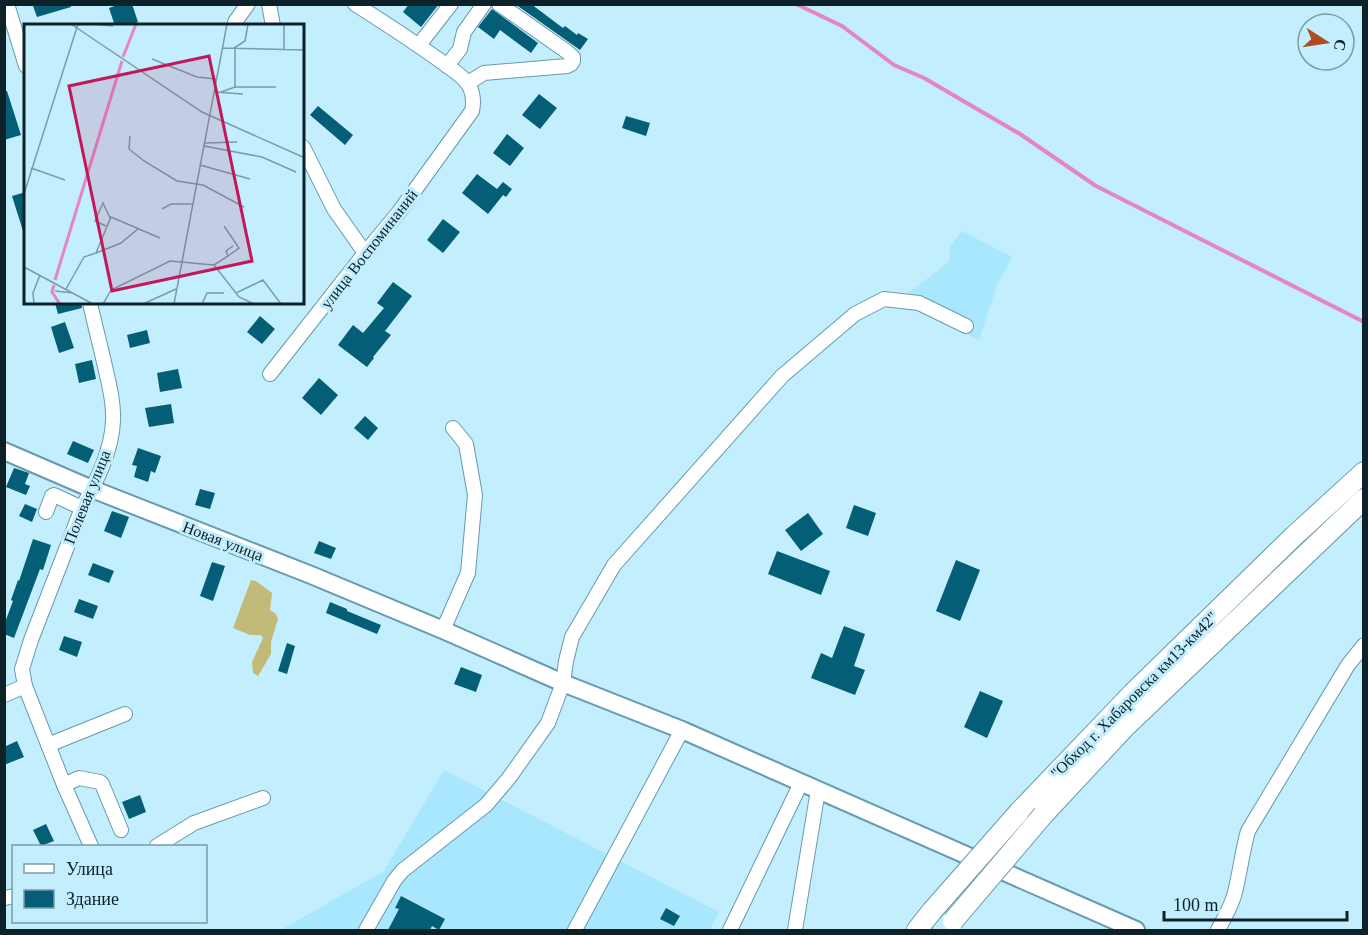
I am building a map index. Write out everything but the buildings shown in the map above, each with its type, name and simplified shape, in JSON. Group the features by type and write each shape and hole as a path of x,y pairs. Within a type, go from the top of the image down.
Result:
{"highway":[{"name":"\"Обход г. Хабаровска км13-км42\"","path":"917,930 1019,812 1133,693 1294,536 1364,472"},
{"name":"\"Обход г. Хабаровска км13-км42\"","path":"950,926 1043,815 1125,727 1364,499"}],"main road":[{"name":"Новая улица","path":"4,451 92,489 311,575 563,683 682,730 1132,930"}],"street":[{"path":"7,4 24,59"},
{"path":"235,22 248,4"},
{"path":"268,4 273,24"},
{"path":"355,4 419,45 468,83 484,73 571,64 573,57 566,51 499,4"},
{"path":"419,45 451,4"},
{"path":"447,66 460,49 464,32 484,4"},
{"name":"улица Воспоминаний","path":"270,374 399,212 465,122 474,104 468,83"},
{"path":"304,149 334,209 365,253"},
{"path":"366,930 402,871 486,805 509,778 548,723 563,683 572,637 614,565 782,375 855,314 884,299 919,303 966,326"},
{"name":"Полевая улица","path":"25,686 22,669 25,657 82,508 92,489 109,443 113,423 113,407 90,304"},
{"path":"443,630 468,573 475,495 466,444 453,428"},
{"path":"46,512 54,495 82,508"},
{"path":"1218,930 1234,894 1248,831 1348,664 1364,645"},
{"path":"4,695 25,686 91,845"},
{"path":"48,745 125,714"},
{"path":"575,930 682,730"},
{"path":"64,785 79,778 100,782 121,830"},
{"path":"729,930 801,783"},
{"path":"795,930 818,790"},
{"path":"159,845 194,823 263,798"}],"shaded area":[{"path":"962,231 1012,257 997,285 979,340 899,300 949,262 950,246"},
{"path":"251,580 272,593 270,610 276,614 278,619 271,642 271,654 258,676 253,673 252,662 263,638 261,635 250,635 233,628"},
{"path":"444,770 719,912 710,930 281,930 384,871"}],"waterway":[{"path":"796,4 842,26 894,65 924,78 1020,134 1096,186 1364,322"}]}
